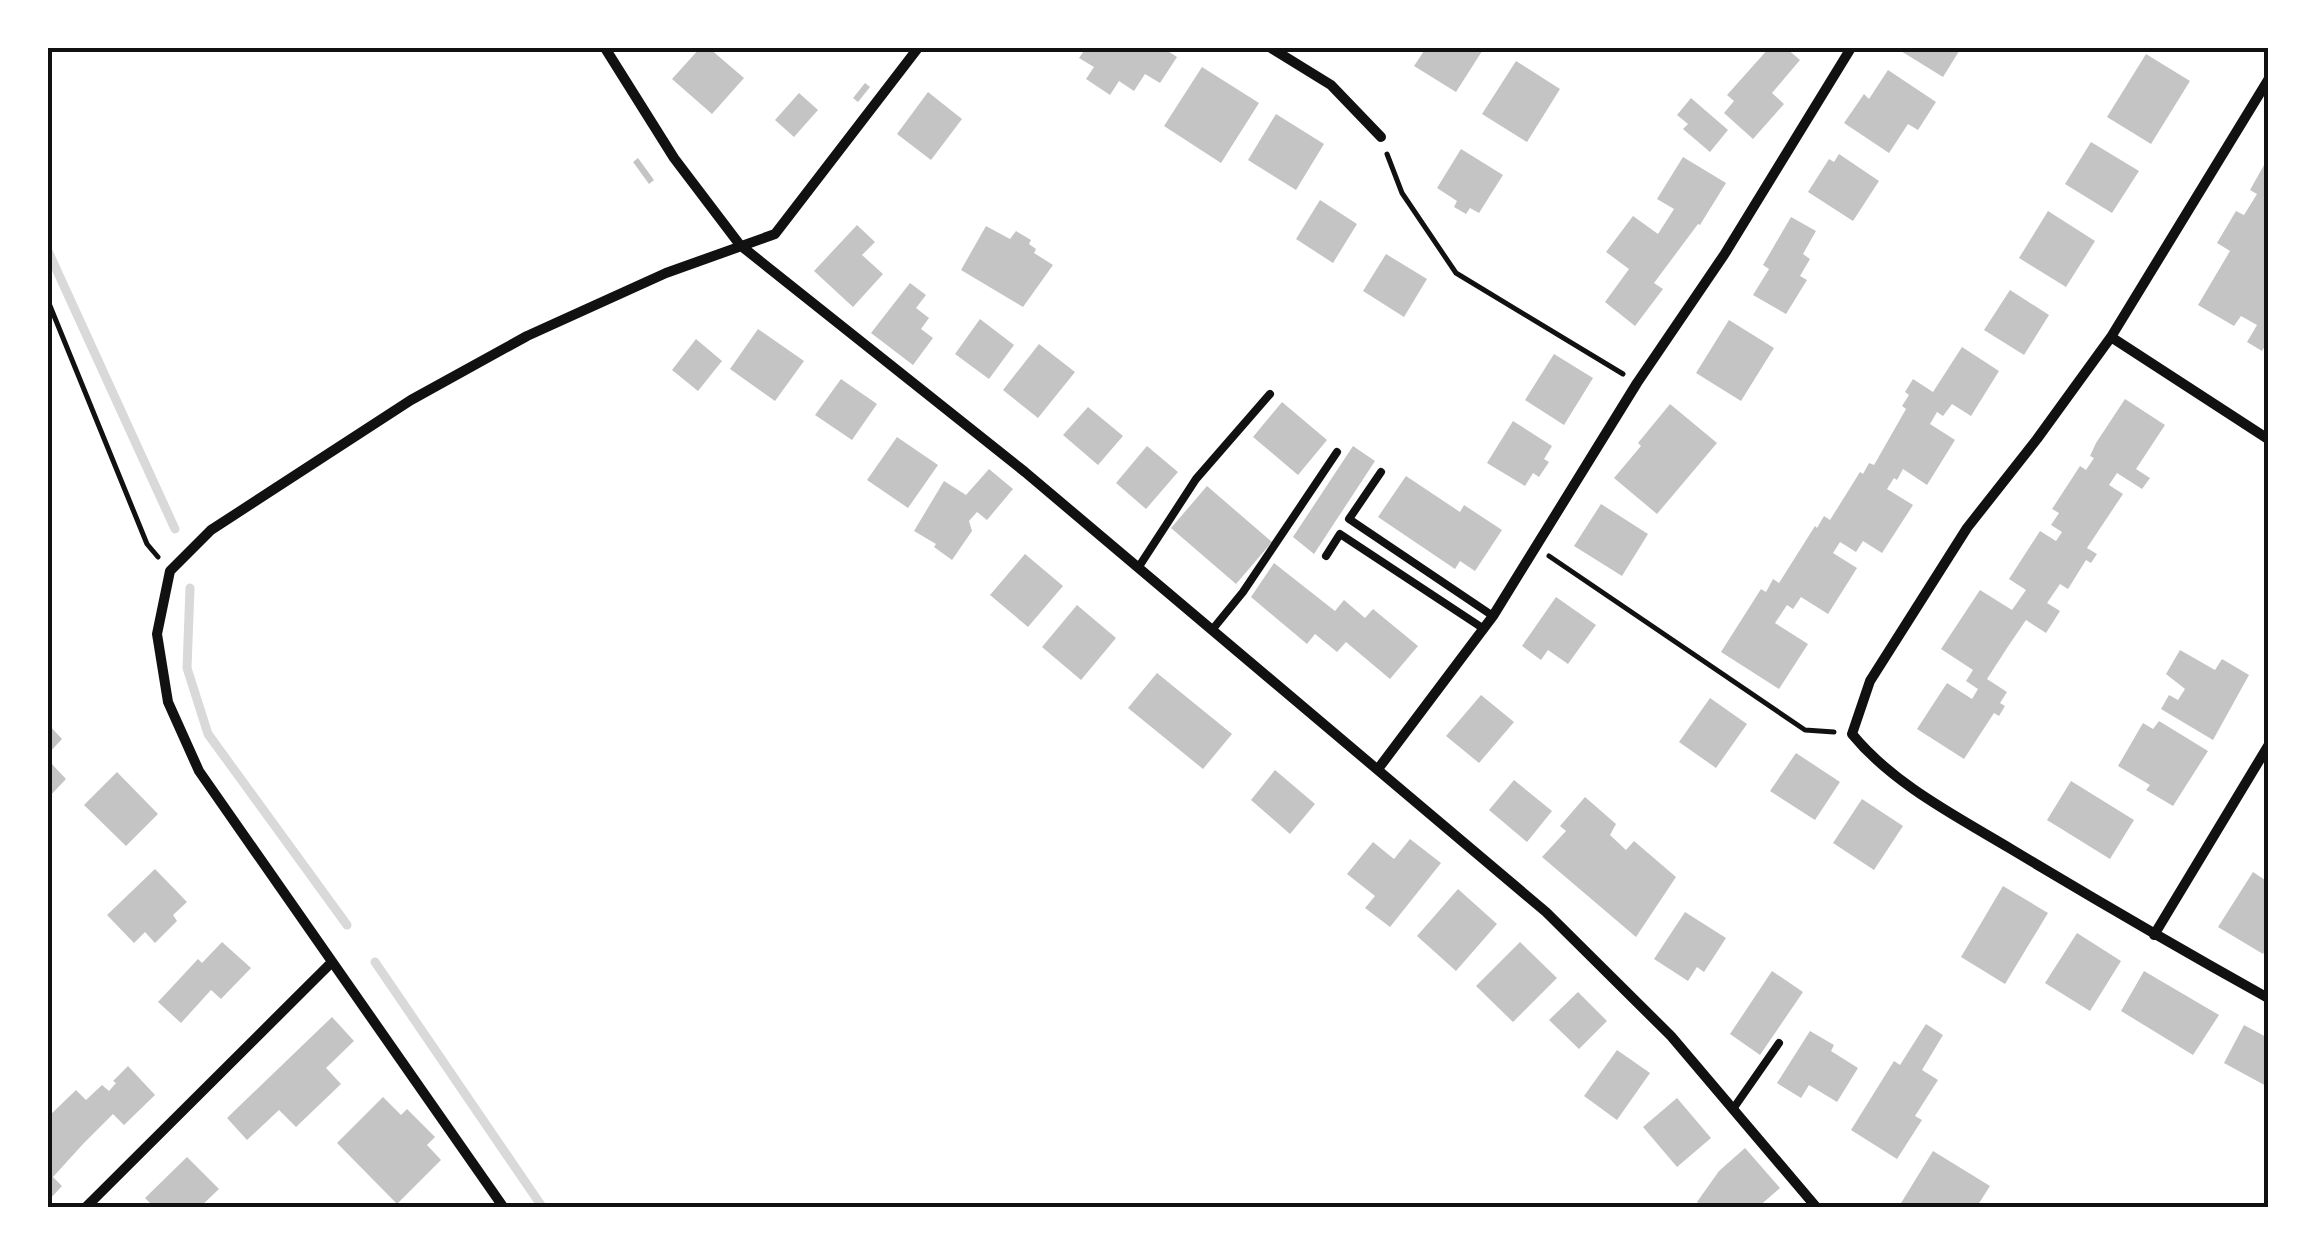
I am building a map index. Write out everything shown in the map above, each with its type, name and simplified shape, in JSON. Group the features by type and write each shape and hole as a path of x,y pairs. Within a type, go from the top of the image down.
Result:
{"street":[{"path":"604,48 674,158 740,245 1025,472 1546,912 1671,1036 1816,1208"},
{"path":"504,1208 199,771 168,702 157,634 170,571 211,530 412,400 527,336 666,273 776,234 918,48"},
{"path":"1271,48 1331,84 1381,137"},
{"path":"1378,769 1493,616 1851,48"},
{"path":"2268,80 2111,337 2038,439 1966,528 1870,681 1852,734 1874,760 1936,802 2154,935 2268,998"},
{"path":"2111,337 2268,438"},
{"path":"2154,935 2268,746"},
{"path":"85,1208 331,962"}],"lane":[{"path":"1138,568 1196,479 1270,394"},
{"path":"1212,630 1244,592 1337,452"},
{"path":"1381,472 1349,519 1493,616"},
{"path":"1326,556 1340,534 1484,629"},
{"path":"1733,1109 1779,1043"}],"path":[{"path":"1381,137 1402,193 1456,273 1637,383"},
{"path":"48,301 147,544 170,571"},
{"path":"1535,547 1805,730 1852,734"}],"building":[{"path":"700,48 709,48 744,78 712,114 672,79"},
{"path":"1086,48 1163,48 1177,57 1160,83 1145,74 1134,91 1119,81 1110,95 1086,79 1094,67 1079,58"},
{"path":"1426,48 1484,48 1456,92 1414,66"},
{"path":"1769,48 1786,48 1800,60 1772,93 1784,104 1753,139 1724,113 1734,101 1727,95"},
{"path":"1896,48 1961,48 1943,77"},
{"path":"2146,54 2190,81 2151,144 2107,117"},
{"path":"1516,61 1560,89 1527,142 1482,114"},
{"path":"1202,67 1259,103 1221,163 1164,126"},
{"path":"1888,70 1936,102 1918,130 1908,124 1889,153 1844,123 1864,94 1869,99"},
{"path":"865,83 870,87 858,102 853,98"},
{"path":"928,92 962,119 931,160 897,134"},
{"path":"799,93 818,110 794,137 775,120"},
{"path":"1691,98 1728,130 1710,152 1683,129 1688,124 1677,115"},
{"path":"1276,114 1324,144 1296,190 1248,160"},
{"path":"2091,142 2139,171 2112,213 2065,184"},
{"path":"1461,149 1503,175 1479,213 1470,208 1466,214 1454,207 1457,201 1437,188"},
{"path":"1839,154 1879,181 1853,221 1808,192 1829,159 1834,162"},
{"path":"1683,157 1726,183 1700,225 1654,283 1663,289 1635,326 1605,302 1629,269 1606,252 1633,216 1658,234 1674,209 1657,199"},
{"path":"638,158 654,180 649,184 633,162"},
{"path":"2268,158 2268,341 2262,351 2247,342 2257,325 2241,316 2234,326 2198,305 2230,251 2217,243 2236,211 2244,215 2257,194 2250,190"},
{"path":"1320,200 1357,224 1333,263 1296,239"},
{"path":"2048,211 2095,241 2066,287 2019,258"},
{"path":"1791,217 1816,231 1803,254 1810,259 1800,276 1807,280 1786,314 1753,295 1769,269 1763,265"},
{"path":"857,225 875,242 862,255 883,274 853,307 814,271"},
{"path":"986,226 1010,239 1016,231 1031,240 1034,253 1053,265 1023,307 961,270"},
{"path":"1386,254 1427,279 1404,317 1363,291"},
{"path":"910,283 926,295 916,308 929,318 921,329 933,338 913,365 871,333"},
{"path":"2010,290 2049,315 2024,355 1984,330"},
{"path":"980,319 1014,345 989,379 955,354"},
{"path":"1729,320 1774,348 1741,401 1696,373"},
{"path":"758,329 804,361 775,401 730,369"},
{"path":"696,339 722,361 698,391 672,370"},
{"path":"1039,344 1075,372 1038,418 1003,390"},
{"path":"1962,347 1999,371 1971,416 1952,404 1943,416 1937,412 1930,424 1955,440 1927,485 1903,469 1897,480 1894,478 1887,489 1913,505 1882,553 1863,541 1856,552 1840,542 1833,553 1857,568 1828,614 1801,597 1793,609 1787,605 1775,623 1808,644 1779,689 1721,652 1761,589 1766,592 1773,579 1779,583 1815,526 1824,516 1830,520 1860,472 1863,474 1869,463 1874,465 1906,409 1902,406 1909,395 1905,392 1913,379 1933,392"},
{"path":"1554,354 1593,378 1564,425 1525,400"},
{"path":"841,379 877,404 852,440 815,415"},
{"path":"2125,399 2165,425 2136,469 2150,478 2142,489 2117,473 2109,485 2123,494 2087,548 2097,554 2091,563 2086,560 2068,589 2060,584 2047,603 2060,611 2046,633 2026,620 2007,648 1987,679 2007,692 2000,703 2005,706 1999,716 1994,713 1964,759 1917,729 1947,683 1972,699 1978,689 1966,681 1973,670 1941,649 1980,590 2012,610 2026,590 2009,579 2040,531 2056,541 2062,532 2051,525 2059,513 2052,509 2080,466 2086,470 2094,458 2090,456 2096,443"},
{"path":"1282,402 1327,440 1298,475 1253,437"},
{"path":"1670,404 1717,443 1657,514 1614,478"},
{"path":"1088,407 1123,436 1098,465 1063,435"},
{"path":"1513,421 1552,446 1544,459 1549,462 1539,477 1533,473 1525,486 1487,463"},
{"path":"897,437 938,465 908,508 867,480"},
{"path":"1147,446 1178,472 1146,509 1116,483"},
{"path":"1353,446 1375,461 1314,554 1293,537"},
{"path":"989,469 1013,489 987,520 977,512 969,521 972,531 952,560 934,547 936,544 914,531 944,481 966,495"},
{"path":"1406,476 1460,512 1464,505 1502,530 1475,571 1460,561 1455,569 1378,517"},
{"path":"1207,486 1272,542 1236,584 1171,528"},
{"path":"1601,504 1648,534 1622,576 1574,546"},
{"path":"1025,554 1063,586 1028,627 990,595"},
{"path":"1274,563 1335,611 1344,600 1365,618 1373,609 1418,646 1390,679 1346,642 1337,652 1315,634 1307,644 1251,597"},
{"path":"1556,597 1596,625 1568,664 1548,650 1541,660 1522,646"},
{"path":"1077,605 1116,638 1081,680 1042,647"},
{"path":"2180,650 2215,670 2222,659 2249,675 2213,740 2161,709 2169,695 2178,700 2185,689 2166,674"},
{"path":"1157,673 1232,734 1203,769 1128,708"},
{"path":"1481,695 1514,722 1479,763 1446,736"},
{"path":"1710,698 1747,724 1716,768 1679,742"},
{"path":"2159,721 2208,751 2173,806 2146,790 2150,785 2118,766 2143,723 2153,729"},
{"path":"48,724 62,739 48,754"},
{"path":"1796,753 1840,782 1815,820 1770,791"},
{"path":"48,760 66,779 48,798"},
{"path":"1275,770 1315,804 1290,834 1251,800"},
{"path":"117,772 158,814 126,846 84,805"},
{"path":"1514,780 1552,811 1527,842 1489,810"},
{"path":"2071,781 2134,820 2110,859 2047,820"},
{"path":"1585,797 1616,824 1610,835 1626,850 1634,841 1676,877 1636,937 1542,857 1566,831 1560,826"},
{"path":"1862,799 1903,826 1874,870 1833,843"},
{"path":"1410,839 1441,863 1390,927 1365,908 1375,896 1347,874 1373,842 1394,859"},
{"path":"155,869 187,902 173,915 177,921 155,943 145,932 134,943 107,915"},
{"path":"2253,872 2268,882 2268,945 2263,954 2218,927"},
{"path":"2003,886 2048,913 2005,984 1961,957"},
{"path":"1458,889 1497,924 1456,971 1417,936"},
{"path":"1685,912 1726,938 1704,972 1697,967 1688,981 1654,959"},
{"path":"2077,933 2121,961 2090,1011 2045,983"},
{"path":"222,942 251,968 221,999 211,990 181,1023 158,1002 198,959 202,963"},
{"path":"1520,942 1557,978 1513,1022 1476,986"},
{"path":"1772,971 1803,992 1760,1055 1730,1034"},
{"path":"2144,971 2219,1015 2193,1055 2121,1011"},
{"path":"1578,992 1607,1021 1579,1049 1549,1020"},
{"path":"332,1017 354,1041 326,1068 341,1084 296,1127 279,1110 247,1140 227,1118"},
{"path":"1926,1024 1943,1035 1922,1070 1938,1080 1915,1116 1922,1120 1897,1159 1851,1130 1894,1061 1900,1065"},
{"path":"2244,1025 2268,1038 2268,1087 2224,1063"},
{"path":"1810,1031 1834,1045 1831,1051 1858,1068 1837,1102 1809,1085 1801,1098 1777,1083"},
{"path":"1617,1050 1650,1073 1617,1120 1584,1096"},
{"path":"128,1066 155,1095 124,1125 113,1114 53,1177 62,1186 48,1201 48,1117 76,1090 86,1100 102,1085 109,1091"},
{"path":"383,1097 401,1115 407,1109 435,1137 427,1145 441,1160 397,1204 337,1143"},
{"path":"1677,1098 1711,1138 1677,1167 1643,1127"},
{"path":"1745,1148 1780,1188 1757,1208 1749,1204 1746,1208 1705,1208 1697,1202 1719,1171"},
{"path":"1933,1151 1990,1186 1976,1208 1898,1208"},
{"path":"187,1157 219,1189 199,1208 155,1208 145,1198"}],"waterway":[{"path":"48,251 175,529"},
{"path":"190,588 187,668 208,734 347,925"},
{"path":"375,962 543,1208"}]}
